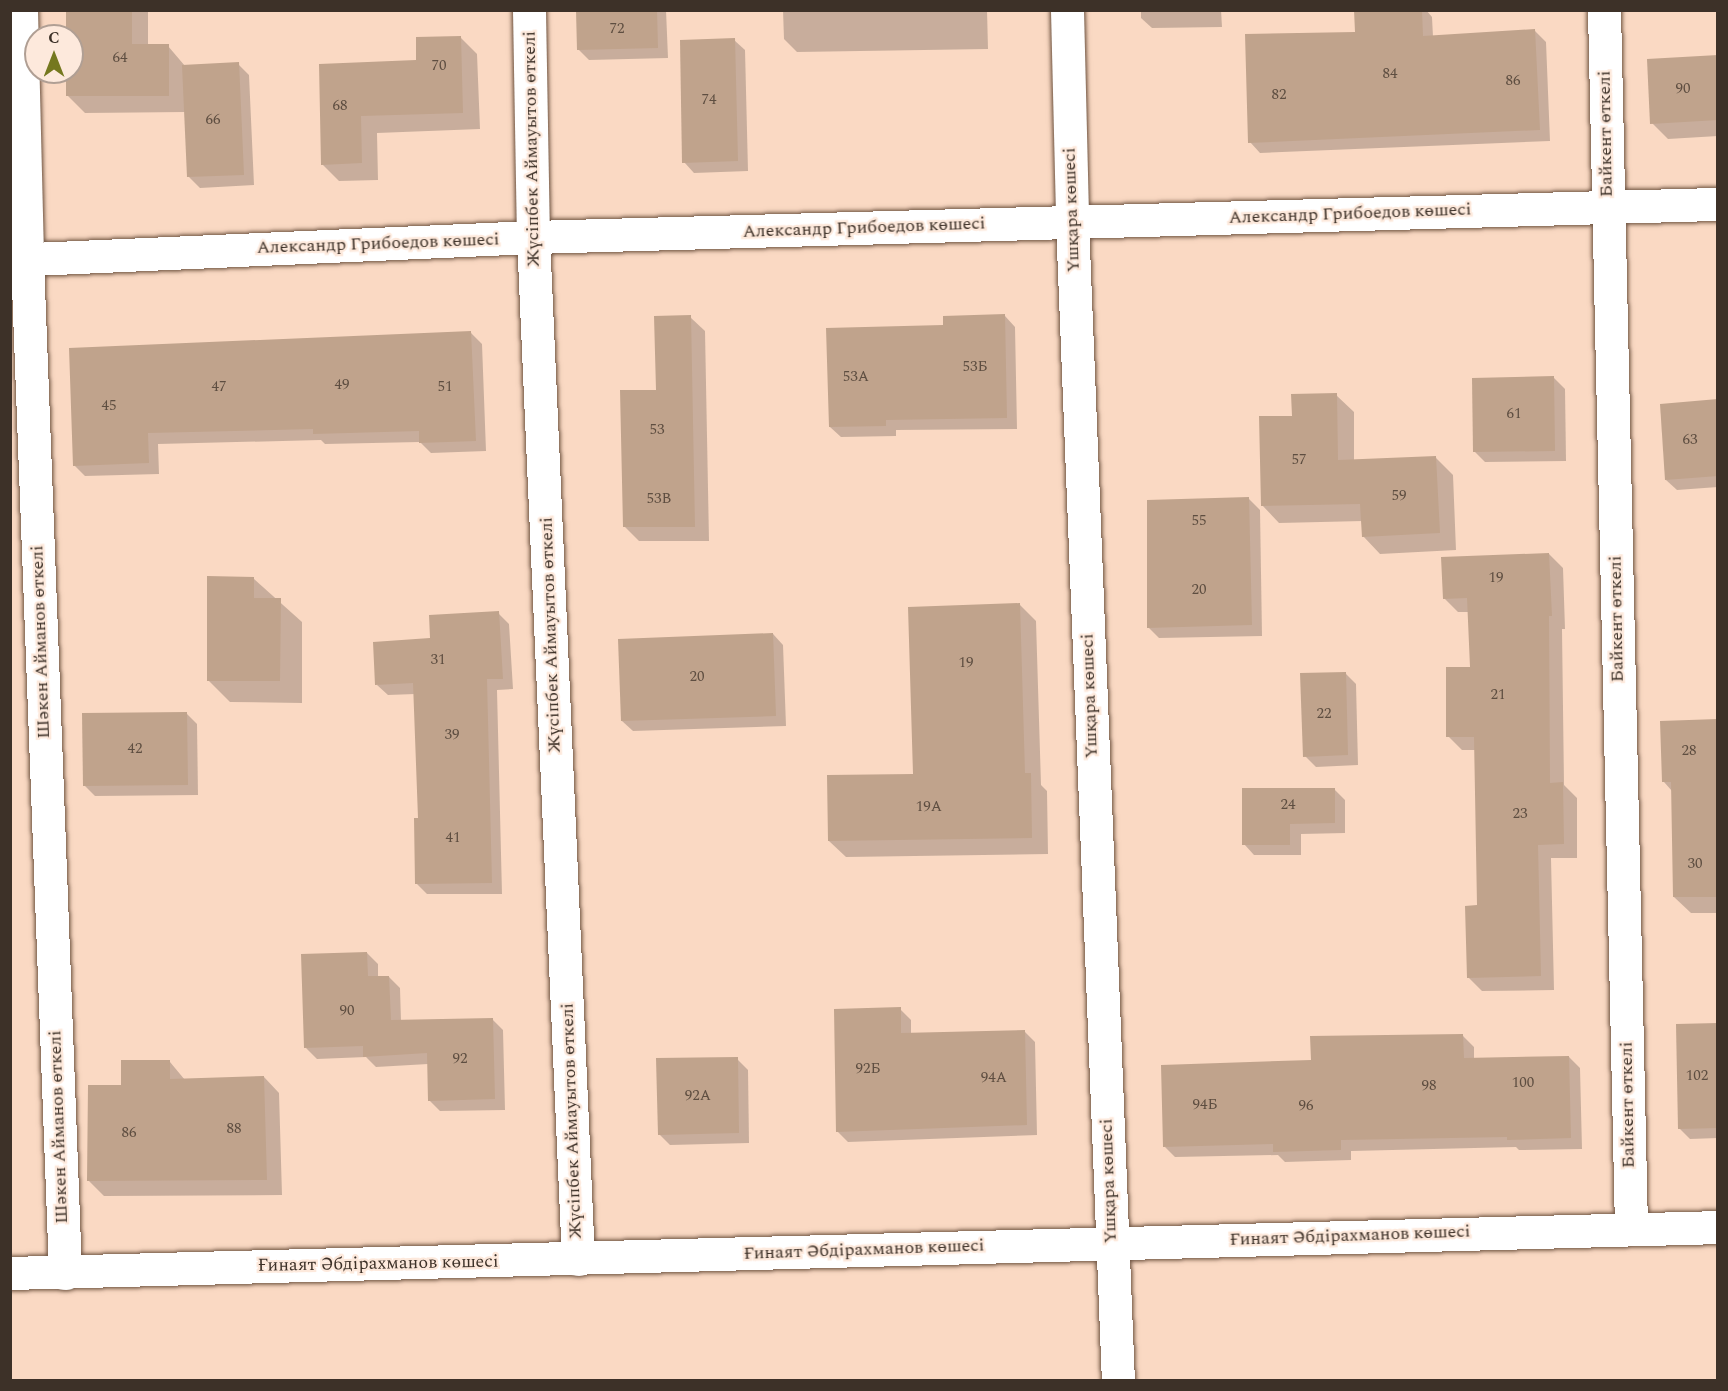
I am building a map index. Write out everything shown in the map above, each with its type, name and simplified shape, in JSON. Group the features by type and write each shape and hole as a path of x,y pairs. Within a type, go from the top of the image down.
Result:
{"street":[{"name":"Шәкен Айманов өткелі","path":"21,10 19,259 65,1272"},
{"name":"Жүсіпбек Аймауытов өткелі","path":"529,10 533,237 578,1259"},
{"name":"Үшқара көшесі","path":"1067,10 1072,222 1118,1380"},
{"name":"Байкент өткелі","path":"1604,10 1631,1228"},
{"name":"Александр Грибоедов көшесі","path":"19,259 533,237 1718,204"},
{"name":"Ғинаят Әбдірахманов көшесі","path":"10,1273 1718,1227"}],"building":[{"path":"66,10 132,10 132,44 169,44 169,96 66,96 66,84 84,84 84,24 66,24"},
{"path":"576,10 657,10 658,48 577,50"},
{"path":"1354,10 1422,10 1423,36 1535,29 1540,130 1248,143 1245,34 1355,32"},
{"path":"461,36 463,113 361,116 362,163 321,165 319,64 416,60 416,37"},
{"path":"735,38 738,161 682,163 680,40"},
{"path":"1718,55 1718,120 1650,124 1647,59"},
{"path":"239,62 244,175 187,177 182,65"},
{"path":"1005,314 1007,418 886,420 886,426 829,427 826,328 943,325 943,316"},
{"path":"691,315 695,527 623,527 620,390 656,390 654,316"},
{"path":"471,331 476,441 419,443 419,431 313,434 313,429 148,433 149,463 73,466 69,348"},
{"path":"1554,376 1555,451 1473,452 1472,378"},
{"path":"1337,393 1338,460 1436,456 1440,533 1362,537 1360,504 1261,506 1259,416 1292,416 1291,394"},
{"path":"1718,399 1718,476 1665,480 1660,404"},
{"path":"1249,497 1252,625 1147,628 1147,500"},
{"path":"1549,553 1552,616 1549,616 1550,783 1563,782 1564,844 1538,845 1541,976 1467,978 1465,906 1477,905 1474,737 1446,737 1446,667 1470,667 1467,598 1443,599 1441,557"},
{"path":"207,576 254,577 254,598 281,598 280,681 207,681"},
{"path":"1020,603 1025,773 1031,773 1032,838 828,841 827,775 913,774 908,607"},
{"path":"499,611 503,679 487,679 492,883 415,884 414,818 418,818 413,683 375,685 373,642 430,638 429,615"},
{"path":"773,633 776,716 621,721 618,639"},
{"path":"1346,672 1348,755 1303,757 1300,673"},
{"path":"187,712 188,785 83,786 82,713"},
{"path":"1718,719 1718,897 1673,897 1671,782 1662,782 1660,721"},
{"path":"1242,788 1335,788 1335,823 1290,824 1290,845 1242,845"},
{"path":"367,952 368,976 389,976 391,1020 493,1018 495,1099 428,1101 427,1053 363,1057 363,1046 304,1048 301,954"},
{"path":"901,1007 901,1033 1025,1030 1027,1125 836,1132 834,1009"},
{"path":"1718,1023 1718,1128 1678,1129 1676,1024"},
{"path":"1463,1034 1464,1058 1569,1056 1571,1138 1341,1140 1341,1150 1273,1152 1273,1144 1163,1147 1161,1065 1311,1060 1310,1036"},
{"path":"738,1057 739,1133 658,1135 656,1058"},
{"path":"121,1060 170,1060 170,1079 264,1076 267,1180 87,1181 88,1085 121,1085"}]}
